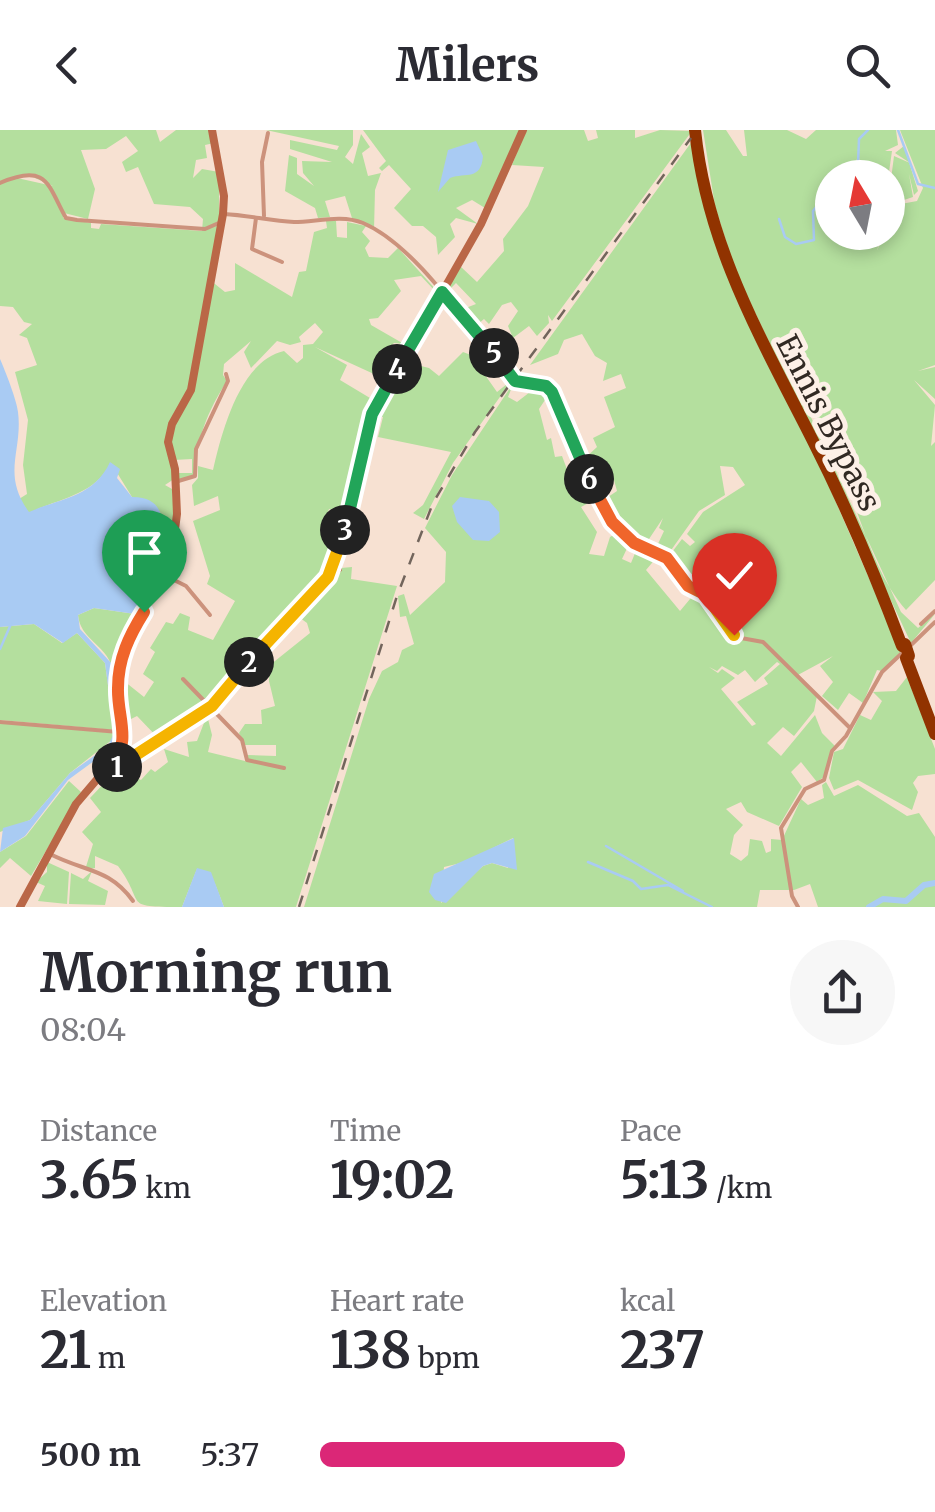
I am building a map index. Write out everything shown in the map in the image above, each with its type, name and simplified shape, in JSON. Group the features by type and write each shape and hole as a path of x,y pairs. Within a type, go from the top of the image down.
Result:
{"highway":[{"name":"Ennis Bypass","path":"698,130 713,208 742,295 846,502 935,722"},
{"name":"Ennis Bypass","path":"905,651 935,734"}],"main road":[{"path":"22,907 48,853 78,805 113,768 122,750 118,692 123,654 165,575 176,523 169,432 191,390 222,218 224,196 212,130"},
{"path":"22,907 25,892 76,804 100,777 212,706 334,566 372,414 481,224 523,130"}],"street":[{"path":"264,216 262,162 268,133"},
{"path":"0,183 27,175 46,182 55,188 62,213 77,220 205,229 222,218 256,216 293,222 362,222 402,250 442,292 511,378 546,386 552,392 612,522 634,543 667,558 688,586 708,596 727,628 741,638 763,642 850,728"},
{"path":"256,216 252,249 282,262"},
{"path":"175,482 195,476 196,449 228,381 226,374"},
{"path":"165,575 186,586 210,615"},
{"path":"921,624 935,611"},
{"path":"798,907 792,896 781,828 805,788 824,780 832,751 882,672 935,622"},
{"path":"183,679 190,691 212,706 242,740 246,760 284,768"},
{"path":"0,722 119,732"},
{"path":"48,853 84,871 109,876 125,887 132,901"}],"green space":[{"path":"0,130 156,130 160,142 176,130 211,130 214,143 205,145 207,158 196,160 193,178 202,169 219,172 219,227 210,280 225,292 235,290 235,263 292,297 299,272 306,271 314,232 327,228 326,221 336,221 337,237 347,238 347,222 366,226 362,232 370,241 365,248 369,257 388,258 398,248 439,293 422,322 436,292 421,276 394,280 401,291 378,318 369,319 371,325 404,344 394,343 387,349 401,357 387,380 315,347 347,365 340,380 375,401 346,514 329,509 323,528 331,531 328,540 338,551 328,564 327,576 246,662 205,703 158,738 137,716 125,722 122,669 127,669 124,681 144,697 154,682 143,674 155,652 150,648 166,622 173,624 180,613 190,617 188,630 213,640 235,601 207,584 210,576 193,521 220,510 218,496 194,506 192,485 198,478 198,466 213,470 235,400 256,368 284,351 297,363 303,358 303,345 313,344 323,332 315,323 299,337 301,342 290,345 277,341 251,368 244,352 251,341 224,364 227,381 204,426 194,476 179,481 177,473 192,473 192,459 174,460 174,479 165,485 172,489 173,498 170,551 121,655 117,699 122,729 115,715 109,659 83,630 78,615 94,608 135,614 132,497 111,463 86,489 29,513 19,499 27,494 23,465 28,420 15,372 37,365 27,338 19,335 32,324 24,322 13,307 0,306 0,184 17,178 53,186 26,174 0,181","holes":["126,136 138,151 122,162 126,172 138,167 154,204 190,207 203,219 202,231 101,224 99,229 91,228 91,223 63,218 64,213 88,219 95,189 81,150 106,149"]},
{"path":"266,130 353,130 353,145 345,157 353,164 361,134 370,147 362,153 368,176 381,173 375,190 374,230 352,218 345,196 325,201 330,217 318,218 315,208 285,191 289,155 297,158 297,174 314,186 303,173 302,161 332,162 290,149 290,140 337,150 339,146"},
{"path":"363,130 520,130 485,208 472,200 456,208 478,224 456,218 450,224 455,237 438,255 436,237 423,226 412,226 394,208 411,189 389,165 382,171 379,168 386,161"},
{"path":"526,130 584,130 588,141 598,138 596,130 635,130 635,138 660,130 692,131 552,321 548,315 549,323 537,336 529,326 513,338 508,326 518,311 511,302 502,305 489,324 484,319 477,325 458,311 476,304 456,283 445,294 460,266 477,282 504,251 503,239 528,206 544,167 512,165"},
{"path":"703,130 726,130 743,156 747,156 744,130 787,130 806,139 816,130 896,130 898,145 885,151 892,151 891,160 860,160 858,153 857,160 815,160 815,250 905,250 905,203 917,201 923,188 900,130 935,130 935,365 918,371 935,367 935,399 914,380 935,405 931,446 935,442 935,580 906,610 889,586 901,612 918,628 935,614 911,643 735,270 715,206","holes":["804,402 833,449 866,536"]},
{"path":"693,140 703,196 901,652 882,671 877,670 863,703 849,693 838,710 822,696 833,682 820,666 833,656 796,676 817,696 814,711 794,736 783,727 767,743 781,756 815,715 822,733 835,746 825,776 817,782 801,762 791,772 802,787 779,826 747,812 741,802 726,809 743,825 734,835 730,854 741,861 748,855 750,839 762,841 766,853 771,851 771,839 782,840 801,799 808,805 824,798 822,785 826,782 834,796 858,785 907,816 919,813 935,837 935,907 818,907 810,884 794,890 760,890 757,907 304,907 369,699 382,671 398,662 402,650 414,644 406,616 400,617 398,596 404,594 410,615 445,582 446,552 425,528 452,475 514,382 508,397 517,402 530,392 530,385 551,393 555,402 545,400 539,409 547,440 551,438 555,457 562,456 577,496 591,490 596,499 581,507 597,532 589,554 604,556 610,537 620,531 630,542 622,559 631,563 638,546 657,557 646,570 680,611 700,587 690,584 669,556 682,539 690,546 695,542 687,534 703,512 745,485 733,467 720,466 725,495 699,511 669,553 656,548 664,531 659,528 663,518 645,545 638,542 619,528 602,501 617,491 614,480 596,491 583,460 597,447 593,438 615,427 604,397 626,388 621,374 603,381 607,363 595,356 582,334 564,340 558,354 530,365","holes":["777,662 780,664 764,678 768,684 737,702 756,724 752,726 721,689 735,678 722,669 718,673 709,667 717,671 722,666 738,675 745,670 755,682","513,838 508,868 492,863 483,866 441,903 444,867 465,862"]},
{"path":"904,146 909,162 895,153"},
{"path":"905,161 918,191 914,195 909,174 913,197 905,200"},
{"path":"463,352 471,355 497,392 512,380 453,463 424,519 413,513 423,505 451,452 378,437 383,417 377,416 405,362 429,368 439,376"},
{"path":"352,567 351,579 397,586 296,907 224,907 215,884 197,869 182,907 150,906 138,901 118,866 95,856 95,868 85,870 93,844 82,832 101,812 90,798 109,778 122,787 135,777 141,780 151,769 155,772 168,762 164,749 189,757 187,742 197,741 207,715 212,735 208,752 249,762 247,755 276,756 276,745 245,745 239,733 245,724 262,724 261,710 275,706 270,665 310,633 307,623 296,615 341,568"},
{"path":"34,624 62,643 77,633 105,663 114,730 0,720 0,627"},
{"path":"907,677 935,749 935,774 918,776 913,783 918,792 912,810 858,780 834,790 829,778 834,752 843,749 860,715 871,720 882,701 873,692 896,691"},
{"path":"0,723 114,733 113,739 70,773 30,820 0,832"},
{"path":"69,781 81,792 31,876 10,858 0,868 0,852 26,836"},
{"path":"47,862 69,872 67,904 38,901 45,886 36,882 47,872"},
{"path":"92,871 88,881 108,891 105,905 69,904 71,873 83,879"}],"water":[{"path":"476,141 483,156 479,169 450,178 438,192 448,150"},
{"path":"0,359 17,407 16,486 29,512 86,490 110,462 120,469 117,478 132,497 150,501 160,511 161,545 135,614 94,608 78,615 80,629 112,664 118,731 114,731 105,663 77,633 63,643 34,624 0,627"},
{"path":"460,497 489,501 499,512 500,532 489,541 473,540 457,522 452,506"},
{"path":"114,733 119,733 109,750 68,780 25,836 0,852 3,828 30,820 70,773 108,746"},
{"path":"514,838 517,870 492,863 483,866 446,903 435,900 429,892 434,874"},
{"path":"197,868 211,872 224,907 182,907"}],"waterway":[{"path":"858,160 859,139 868,130"},
{"path":"898,130 918,184 935,188"},
{"path":"779,219 785,237 796,244 814,240 815,208"},
{"path":"0,649 11,624"},
{"path":"606,846 683,891"},
{"path":"588,862 633,881 641,889 668,885 712,907"},
{"path":"869,907 883,899 906,901 924,885 935,883"}],"railway":[{"path":"299,907 397,596 433,503 475,432 691,138"}],"route":[{"path":"144,612 128,640 119,670 124,740 114,768 212,706 261,647 328,577 343,537 372,414 442,292 511,378 546,386 552,392 591,484 612,522 634,543 667,558 688,586 708,596 734,635"}]}
